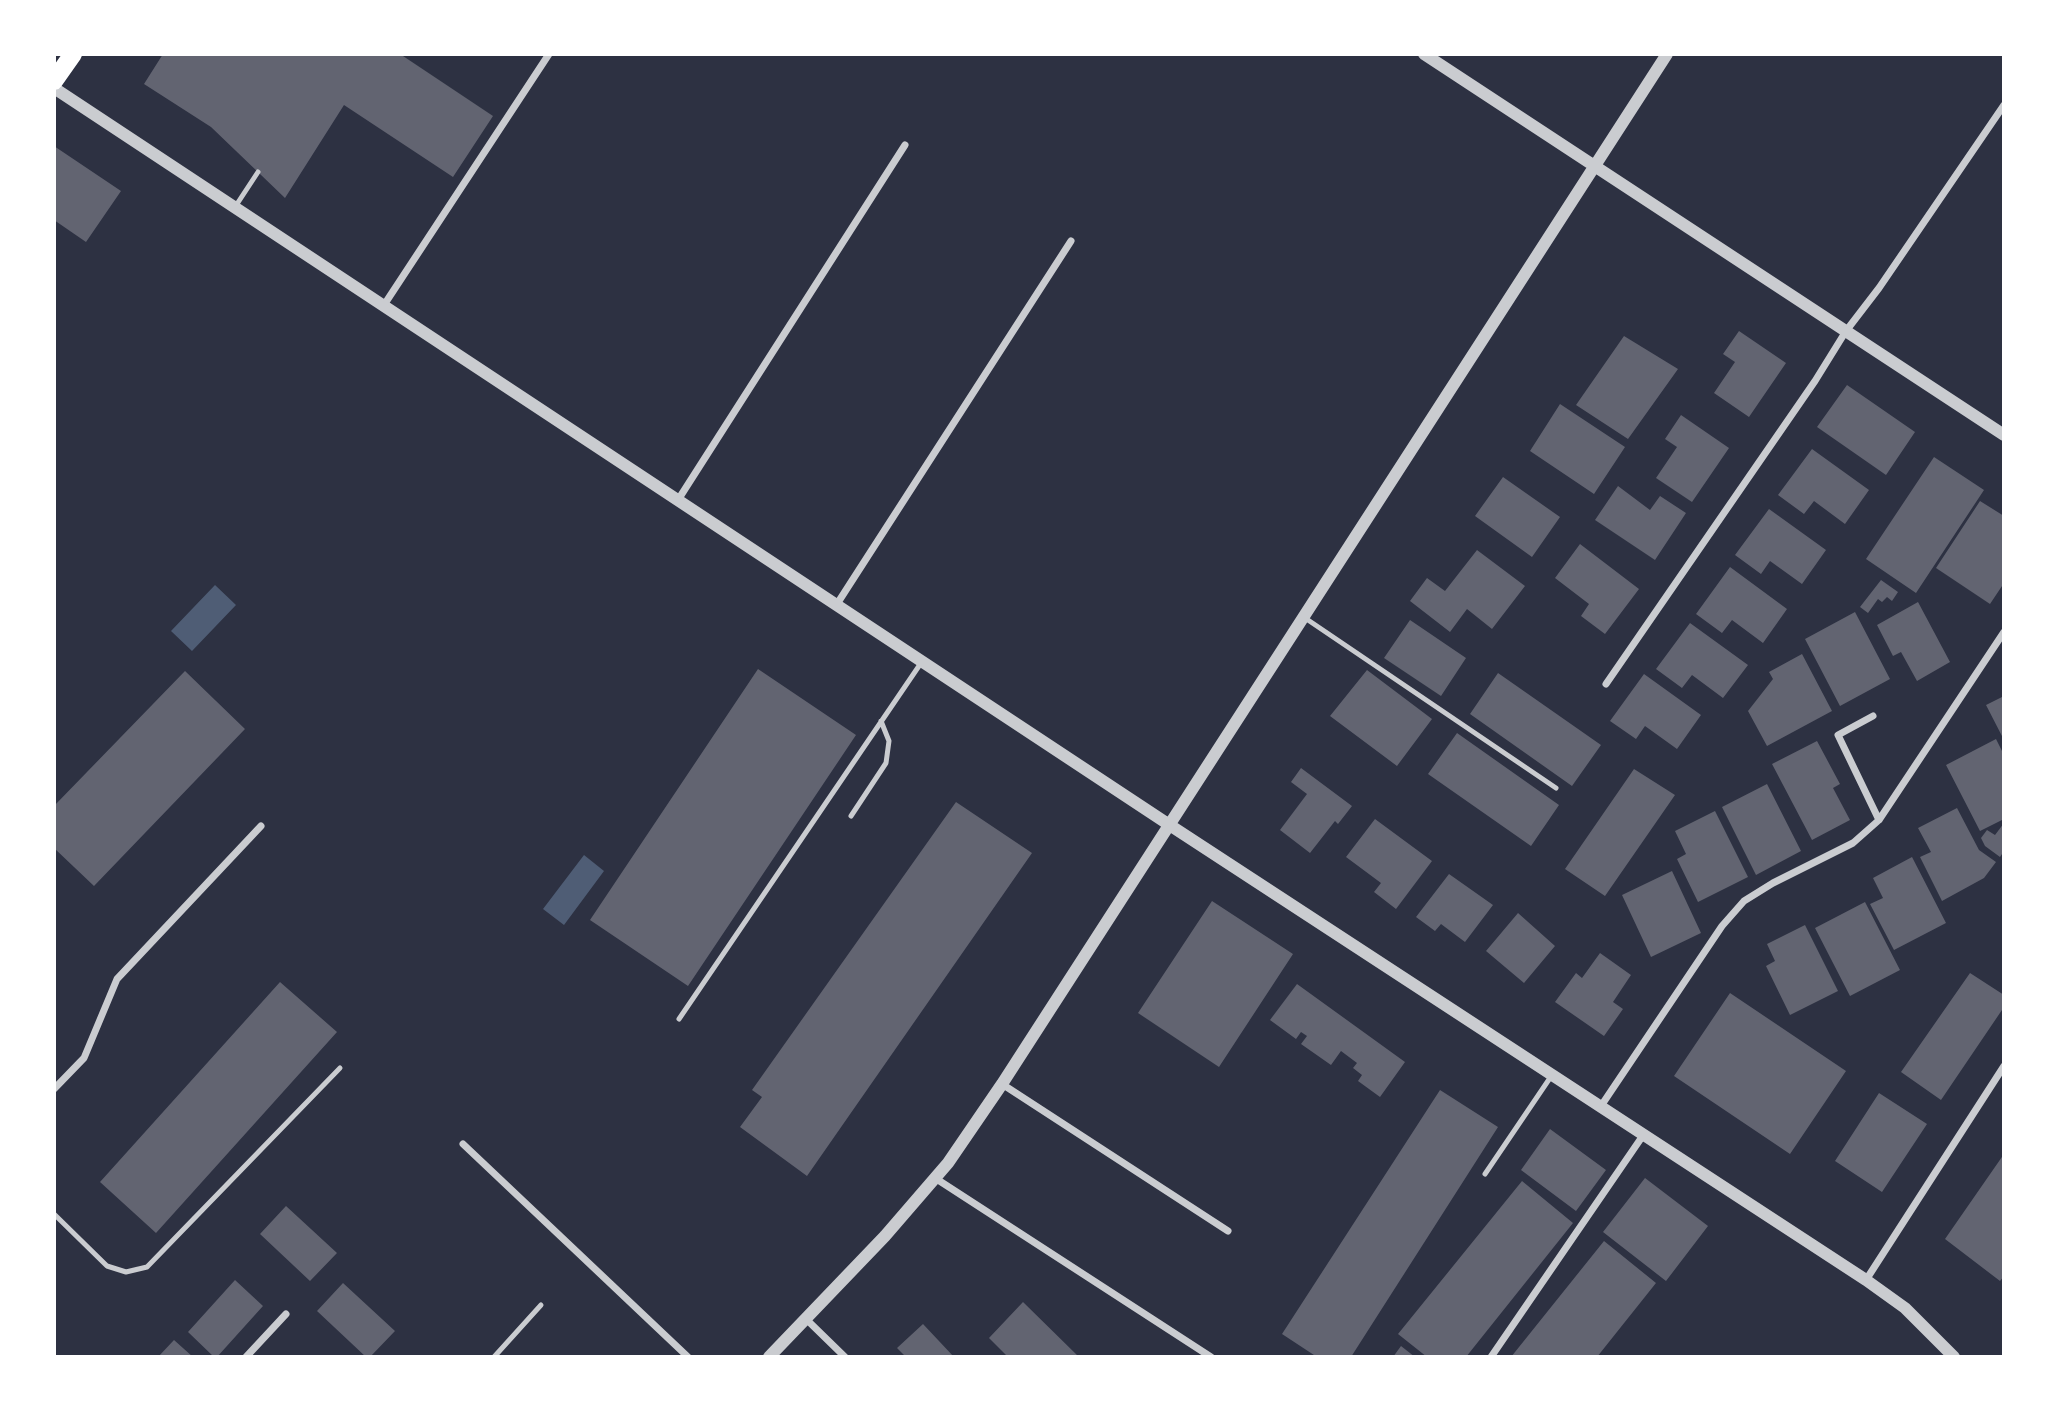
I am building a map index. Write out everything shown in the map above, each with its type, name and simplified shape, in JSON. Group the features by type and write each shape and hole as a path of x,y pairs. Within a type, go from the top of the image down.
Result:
{"main road":[{"path":"54,81 73,54"}],"street":[{"path":"384,306 549,54"},
{"path":"1423,54 2004,435"},
{"path":"769,1357 885,1236 948,1163 1002,1084 1667,54"},
{"path":"54,88 1168,824 1866,1280 1905,1308 1954,1357"},
{"path":"1606,684 1815,381 1846,331 1879,288 2004,105"},
{"path":"678,500 905,145"},
{"path":"837,604 1071,242"},
{"path":"1601,1106 1721,926 1744,901 1773,883 1853,843 1879,820 2004,632"},
{"path":"1873,716 1838,735 1879,820"},
{"path":"54,1089 85,1058 117,979 261,826"},
{"path":"1866,1280 2004,1066"},
{"path":"1002,1084 1228,1231"},
{"path":"1491,1357 1644,1134"},
{"path":"463,1144 688,1357"},
{"path":"935,1178 1211,1357"},
{"path":"246,1357 286,1314"},
{"path":"805,1318 845,1357"}],"lane":[{"path":"234,207 258,172"},
{"path":"1302,616 1556,788"},
{"path":"679,1019 922,660"},
{"path":"851,816 886,763 889,741 881,721"},
{"path":"54,1214 107,1266 126,1272 147,1267 340,1068"},
{"path":"1485,1174 1552,1075"},
{"path":"494,1357 541,1305"}],"water":[{"path":"215,585 236,605 192,651 171,631"},
{"path":"584,855 604,871 564,925 543,909"}],"building":[{"path":"163,54 400,54 493,116 453,177 344,105 285,198 211,127 144,84"},
{"path":"54,146 121,191 86,242 54,220"},
{"path":"1739,331 1786,363 1749,417 1714,393 1735,362 1723,354"},
{"path":"1624,336 1678,369 1628,439 1576,405"},
{"path":"1847,385 1915,432 1886,475 1817,427"},
{"path":"1560,404 1625,447 1594,494 1530,451"},
{"path":"1681,415 1729,448 1692,502 1656,478 1677,447 1665,439"},
{"path":"1812,449 1869,490 1845,524 1814,501 1804,514 1778,495"},
{"path":"1934,457 1984,490 1916,593 1866,559"},
{"path":"1503,477 1560,517 1532,557 1475,516"},
{"path":"1618,486 1650,510 1660,496 1686,513 1655,560 1595,520"},
{"path":"1980,501 2004,516 2004,583 1990,604 1936,568"},
{"path":"1769,509 1826,550 1802,584 1770,561 1761,574 1735,555"},
{"path":"1580,544 1639,589 1605,634 1581,616 1589,604 1555,578"},
{"path":"1477,550 1525,586 1492,629 1467,609 1450,632 1410,601 1427,578 1445,591"},
{"path":"1730,567 1787,609 1763,643 1732,620 1722,633 1696,614"},
{"path":"1881,580 1898,592 1892,601 1887,597 1882,602 1878,599 1868,613 1860,607"},
{"path":"1918,602 1950,662 1917,681 1901,652 1893,656 1877,625"},
{"path":"1855,612 1890,679 1840,706 1805,639"},
{"path":"1410,620 1466,658 1441,696 1384,658"},
{"path":"1690,623 1748,665 1723,698 1692,675 1682,688 1656,669"},
{"path":"1802,654 1832,711 1767,746 1748,711 1773,679 1769,672"},
{"path":"758,669 856,735 688,986 590,920"},
{"path":"1367,670 1432,719 1397,766 1330,716"},
{"path":"185,671 245,729 94,886 54,848 54,806"},
{"path":"1498,673 1601,745 1572,786 1470,714"},
{"path":"1644,674 1701,715 1677,749 1645,726 1636,739 1610,721"},
{"path":"2004,696 2004,740 1986,705"},
{"path":"1457,733 1559,805 1531,846 1428,774"},
{"path":"1996,739 2004,755 2004,819 1980,831 1946,765"},
{"path":"1817,741 1840,784 1833,788 1850,820 1812,840 1772,764"},
{"path":"1301,768 1352,806 1338,824 1335,821 1310,853 1280,830 1307,794 1291,782"},
{"path":"1634,769 1675,795 1605,896 1565,869"},
{"path":"1767,784 1801,851 1756,875 1722,807"},
{"path":"956,802 1032,853 807,1176 740,1127 762,1097 752,1090"},
{"path":"1957,808 1979,850 1996,862 1984,878 1942,901 1920,857 1931,852 1918,828"},
{"path":"1715,811 1748,877 1698,902 1677,859 1686,854 1675,831"},
{"path":"1375,819 1432,861 1396,909 1374,892 1381,883 1346,857"},
{"path":"2004,823 2004,851 2000,857 1985,846 1981,838 1987,830 1995,835"},
{"path":"1912,857 1946,923 1894,950 1870,904 1883,898 1873,878"},
{"path":"1672,871 1701,933 1651,957 1622,895"},
{"path":"1449,874 1493,905 1465,942 1441,924 1435,931 1416,917"},
{"path":"1212,901 1293,954 1219,1067 1138,1013"},
{"path":"1865,902 1900,970 1850,996 1815,928"},
{"path":"1518,913 1555,946 1524,983 1486,951"},
{"path":"1805,925 1838,991 1790,1015 1766,966 1775,961 1767,944"},
{"path":"1600,953 1631,975 1613,1002 1623,1009 1604,1036 1555,1002 1576,973 1582,978"},
{"path":"1970,973 2004,995 2004,1007 1941,1100 1901,1072"},
{"path":"280,982 337,1032 156,1233 100,1182"},
{"path":"1297,984 1405,1062 1380,1097 1358,1081 1362,1075 1353,1068 1357,1063 1341,1051 1331,1065 1301,1044 1307,1036 1301,1032 1296,1039 1270,1020"},
{"path":"1730,993 1846,1071 1790,1154 1674,1076"},
{"path":"1440,1090 1498,1127 1351,1357 1317,1357 1282,1334"},
{"path":"1879,1093 1927,1124 1882,1192 1835,1161"},
{"path":"1550,1129 1606,1170 1576,1211 1521,1170"},
{"path":"2004,1154 2004,1276 2000,1281 1945,1239"},
{"path":"1645,1178 1708,1226 1666,1281 1603,1232"},
{"path":"1522,1181 1573,1223 1466,1357 1427,1357 1398,1334"},
{"path":"286,1206 337,1253 310,1281 260,1234"},
{"path":"1604,1241 1656,1283 1597,1357 1511,1357"},
{"path":"235,1280 263,1306 217,1357 214,1357 188,1332"},
{"path":"343,1283 395,1331 370,1357 366,1357 317,1311"},
{"path":"1023,1302 1079,1357 1008,1357 989,1338"},
{"path":"923,1324 954,1357 906,1357 897,1348"},
{"path":"174,1340 193,1357 158,1357"},
{"path":"1401,1346 1415,1357 1393,1357"}]}
